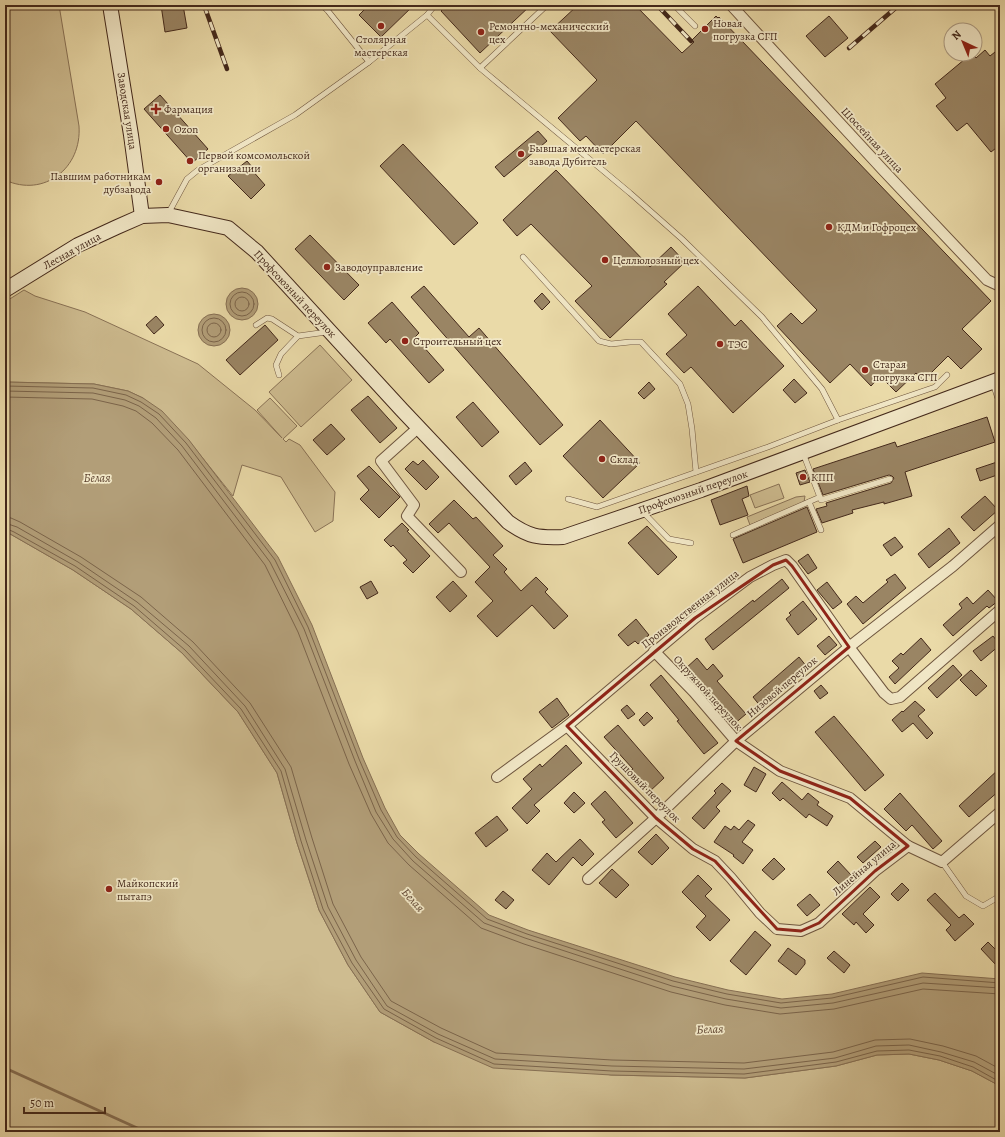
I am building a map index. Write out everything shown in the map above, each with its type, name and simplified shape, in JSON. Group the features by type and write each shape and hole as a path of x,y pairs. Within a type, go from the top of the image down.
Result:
{"main road":[{"name":"Заводская улица","path":"110,5 131,135 142,216"},
{"name":"Профсоюзный переулок","path":"142,216 168,215 228,228 257,252 508,522 523,532 542,538 563,537 701,490 996,380"},
{"name":"Лесная улица","path":"5,290 78,245 142,216"}],"street":[{"name":"Шоссейная улица","path":"731,5 987,280 1000,286"},
{"path":"419,427 382,461 414,505 407,516 461,572"},
{"name":"Низовой переулок","path":"588,879 656,818 736,741 849,647 953,566 1000,525"},
{"name":"Производственная улица","path":"497,777 567,726 654,651 695,618 750,578 773,565 786,560 792,566 849,647 884,693 891,699 900,697 1000,610"},
{"name":"Окружной переулок","path":"654,651 694,692 736,741 780,771 850,798 908,846"},
{"name":"Грушовый переулок","path":"567,726 656,818 694,849 715,861 760,913 777,929 801,931"},
{"path":"942,862 1000,812"},
{"name":"Линейная улица","path":"801,931 819,923 875,871 908,846 942,862"}],"lane":[{"path":"322,5 369,62"},
{"path":"168,215 187,179 198,170 295,115 369,62 427,15 435,5"},
{"path":"480,68 547,5"},
{"path":"674,5 695,26"},
{"path":"427,15 480,68 630,193 682,239 756,312 822,390 838,420"},
{"path":"523,257 599,341 611,344 641,342 680,384 688,404 696,472"},
{"path":"256,325 267,318 272,319 298,336"},
{"path":"279,375 276,365 281,354 298,336 330,332"},
{"path":"568,499 597,507 768,447 838,420 935,387 947,375"},
{"path":"996,380 1000,405"},
{"path":"803,452 821,500 890,479"},
{"path":"733,535 820,497"},
{"path":"809,502 821,530"},
{"path":"642,510 669,539 691,543"},
{"path":"942,862 966,896 983,906 1000,896"}],"highlighted area":[{"path":"786,560 792,566 849,647 736,741 780,771 850,798 908,846 875,871 819,923 801,931 777,929 715,861 693,849 656,818 567,726 695,618 773,565"}],"shaded area":[{"path":"5,5 59,5 79,126 78,141 74,155 67,166 58,176 46,182 33,185 20,185 5,180"},
{"path":"24,290 35,296 85,312 198,364 255,410 282,438 257,410 270,398 297,426 283,439 286,442 289,439 300,445 335,492 333,521 315,532 281,477 242,465 233,496 189,441 143,398 128,391 94,384 5,382 5,302"},
{"path":"320,345 352,380 301,427 269,392"},
{"path":"779,484 784,498 755,508 750,495"},
{"path":"805,496 804,502 750,525 747,517 796,497"},
{"path":"5,531 73,570 131,609 182,653 238,712 277,773 297,843 319,910 348,965 380,1012 434,1042 611,1075 745,1078 836,1066 877,1055 909,1054 939,1060 972,1071 1000,1086 1000,1132 5,1132"}],"water":[{"path":"239,288 245,288 254,292 258,304 254,316 245,320 239,320 230,316 226,307 226,301 230,292"},
{"path":"211,314 217,314 226,318 230,330 226,342 217,346 211,346 202,342 198,333 198,327 202,318"},
{"name":"Белая","path":"5,382 94,384 128,391 143,398 162,411 189,440 278,557 312,625 363,758 385,808 400,835 419,854 489,915 528,930 675,977 728,990 782,999 832,994 922,973 1000,979 1000,1086 972,1071 939,1060 909,1054 877,1055 836,1066 745,1078 611,1075 493,1068 434,1042 380,1012 348,965 319,910 297,843 277,773 238,712 182,653 131,609 73,570 5,531"}],"building":[{"path":"161,5 183,5 187,28 165,32"},
{"name":"Столярная мастерская","path":"369,5 414,5 381,37 359,15"},
{"name":"Ремонтно-механический цех","path":"447,5 531,5 480,53 441,11"},
{"name":"КДМ и Гофроцех","path":"578,5 635,5 682,53 694,42 692,40 716,16 718,18 719,17 991,301 962,329 982,349 961,369 948,356 923,381 916,373 896,392 880,376 871,386 850,364 830,383 777,326 791,313 802,324 817,310 636,121 603,154 586,136 580,141 558,118 597,80 550,31"},
{"path":"829,16 848,38 825,57 806,36"},
{"path":"1000,48 1000,145 991,152 967,123 957,131 936,106 946,98 935,84 961,62 983,62 983,52 985,50 990,56"},
{"path":"160,95 208,149 192,163 144,109"},
{"name":"Бывшая мехмастерская завода Дубитель","path":"538,131 547,141 504,177 495,167"},
{"path":"403,144 478,223 454,245 380,166"},
{"path":"247,161 253,168 251,169 265,185 251,199 228,176"},
{"name":"Целлюлозный цех","path":"556,170 650,267 671,247 685,262 664,282 667,284 610,338 575,301 592,286 531,224 517,236 503,220"},
{"name":"Заводоуправление","path":"310,235 359,285 344,300 295,249"},
{"path":"424,286 469,337 479,328 563,425 540,445 411,297"},
{"name":"ТЭС","path":"698,286 735,326 741,320 784,366 733,413 691,367 684,373 666,354 687,335 668,314"},
{"path":"542,293 550,302 542,310 534,301"},
{"name":"Строительный цех","path":"392,302 419,333 415,337 444,370 429,383 390,339 386,343 368,323"},
{"path":"156,316 164,325 154,334 146,325"},
{"path":"265,325 278,340 240,375 226,360"},
{"path":"794,379 807,393 795,403 783,390"},
{"path":"649,382 655,389 644,399 638,393"},
{"path":"368,396 397,428 380,443 351,410"},
{"path":"473,402 499,432 482,447 456,417"},
{"path":"987,417 995,442 905,472 912,496 884,504 884,502 852,510 853,513 822,523 816,509 827,506 826,503 891,483 894,478 889,475 823,495 813,469 895,442 897,447"},
{"name":"Склад","path":"600,420 640,463 603,498 563,456"},
{"path":"331,424 345,439 327,455 313,440"},
{"path":"423,460 439,477 426,490 405,469 413,461 418,465"},
{"path":"1000,461 1000,474 980,481 976,469"},
{"path":"525,462 532,471 516,485 509,476"},
{"path":"369,466 400,497 379,518 360,499 369,490 357,476"},
{"name":"КПП","path":"805,470 810,482 800,485 796,473"},
{"path":"747,486 749,496 742,499 748,515 720,525 711,500"},
{"path":"985,496 998,510 974,531 961,517"},
{"path":"454,500 473,519 476,517 503,546 493,555 507,569 504,572 521,591 536,577 548,589 545,592 568,616 554,629 532,605 497,637 477,616 493,601 475,582 490,567 449,523 438,533 429,524"},
{"path":"807,507 817,532 743,563 733,539"},
{"path":"402,523 409,530 407,531 430,556 413,573 403,563 407,560 393,545 391,547 384,540"},
{"path":"647,526 677,557 658,575 628,543"},
{"path":"949,528 960,543 929,568 918,554"},
{"path":"895,537 903,547 891,556 883,545"},
{"path":"808,554 817,568 808,574 798,561"},
{"path":"895,574 906,588 863,624 847,604 856,596 863,603 888,582 886,580"},
{"path":"782,579 789,588 713,650 705,639 753,600 754,602"},
{"path":"371,581 378,593 367,599 360,587"},
{"path":"453,581 467,596 450,612 436,597"},
{"path":"827,582 842,602 833,609 817,590"},
{"path":"988,590 998,601 989,608 987,606 953,636 943,625 962,608 959,604 967,597 973,604"},
{"path":"803,601 817,619 798,635 786,619 791,615 789,613"},
{"path":"636,619 649,635 638,644 635,641 628,646 618,635"},
{"path":"829,636 837,645 825,655 817,646"},
{"path":"993,636 1000,645 981,661 973,651"},
{"path":"921,638 931,650 895,684 889,677 899,668 892,661 901,653 903,655"},
{"path":"799,657 807,667 761,707 753,697"},
{"path":"697,658 707,670 713,664 723,676 717,681 746,714 733,725 685,669"},
{"path":"953,665 962,675 937,698 928,688"},
{"path":"971,670 987,686 976,696 960,680"},
{"path":"661,675 718,743 704,754 677,721 679,720 650,685"},
{"path":"821,685 828,693 820,699 814,691"},
{"path":"557,698 569,715 552,728 539,712"},
{"path":"915,701 925,710 918,716 933,733 927,739 913,723 902,732 892,720"},
{"path":"627,705 635,714 628,719 621,710"},
{"path":"647,712 653,718 644,726 639,720"},
{"path":"834,716 884,775 865,791 815,732"},
{"path":"618,725 664,778 649,792 630,771 633,769 604,737"},
{"path":"566,745 582,763 534,805 540,811 527,824 512,808 532,789 523,779 540,764 542,767"},
{"path":"754,767 766,774 756,792 744,785"},
{"path":"1000,768 1000,790 969,817 959,806"},
{"path":"782,782 802,800 808,793 819,802 817,805 833,816 827,826 809,814 806,818 783,798 780,801 772,793"},
{"path":"722,783 731,791 716,807 720,811 704,829 692,818 716,793 714,791"},
{"path":"605,791 633,823 616,838 602,822 605,820 591,804"},
{"path":"574,792 585,803 574,813 564,803"},
{"path":"900,793 942,841 933,849 912,825 906,831 884,809"},
{"path":"497,816 508,830 486,847 475,833"},
{"path":"748,820 755,825 742,842 753,850 743,864 733,856 734,855 714,842 725,826 731,830 734,826 739,830"},
{"path":"656,834 669,848 652,865 638,852"},
{"path":"580,839 594,854 582,866 573,857 549,885 532,870 547,853 556,862"},
{"path":"875,841 881,847 863,863 857,857"},
{"path":"774,858 785,869 773,880 762,870"},
{"path":"838,861 852,876 841,886 827,872"},
{"path":"612,869 629,885 616,898 599,883"},
{"path":"698,875 712,889 705,896 730,920 710,941 696,927 706,916 682,892"},
{"path":"902,883 909,890 898,901 891,894"},
{"path":"870,887 880,897 863,914 874,925 866,933 856,922 854,925 842,914"},
{"path":"503,891 514,900 506,909 495,900"},
{"path":"935,893 959,918 964,914 974,924 955,941 946,930 951,925 927,900"},
{"path":"810,894 820,905 807,916 797,905"},
{"path":"755,931 771,945 746,975 730,961"},
{"path":"988,942 1000,954 1000,961 996,965 981,949"},
{"path":"788,948 805,960 805,964 796,975 778,961"},
{"path":"834,951 850,965 844,973 827,958"}],"waterway":[{"path":"5,1068 146,1132"}],"railway":[{"path":"204,5 227,69"},
{"path":"657,5 691,41"},
{"path":"849,48 899,5"}],"place":[{"name":"Столярная мастерская","path":"381,26"},
{"name":"Новая погрузка СГП","path":"705,29"},
{"name":"Ремонтно-механический цех","path":"481,32"},
{"name":"Фармация","path":"156,109"},
{"name":"Ozon","path":"166,129"},
{"name":"Бывшая мехмастерская завода Дубитель","path":"521,154"},
{"name":"Первой комсомольской организации","path":"190,161"},
{"name":"Павшим работникам дубзавода","path":"159,182"},
{"name":"КДМ и Гофроцех","path":"829,227"},
{"name":"Целлюлозный цех","path":"605,260"},
{"name":"Заводоуправление","path":"327,267"},
{"name":"Строительный цех","path":"405,341"},
{"name":"ТЭС","path":"720,344"},
{"name":"Старая погрузка СГП","path":"865,370"},
{"name":"Склад","path":"602,459"},
{"name":"КПП","path":"803,477"},
{"name":"Майкопский пытапэ","path":"109,889"}]}
